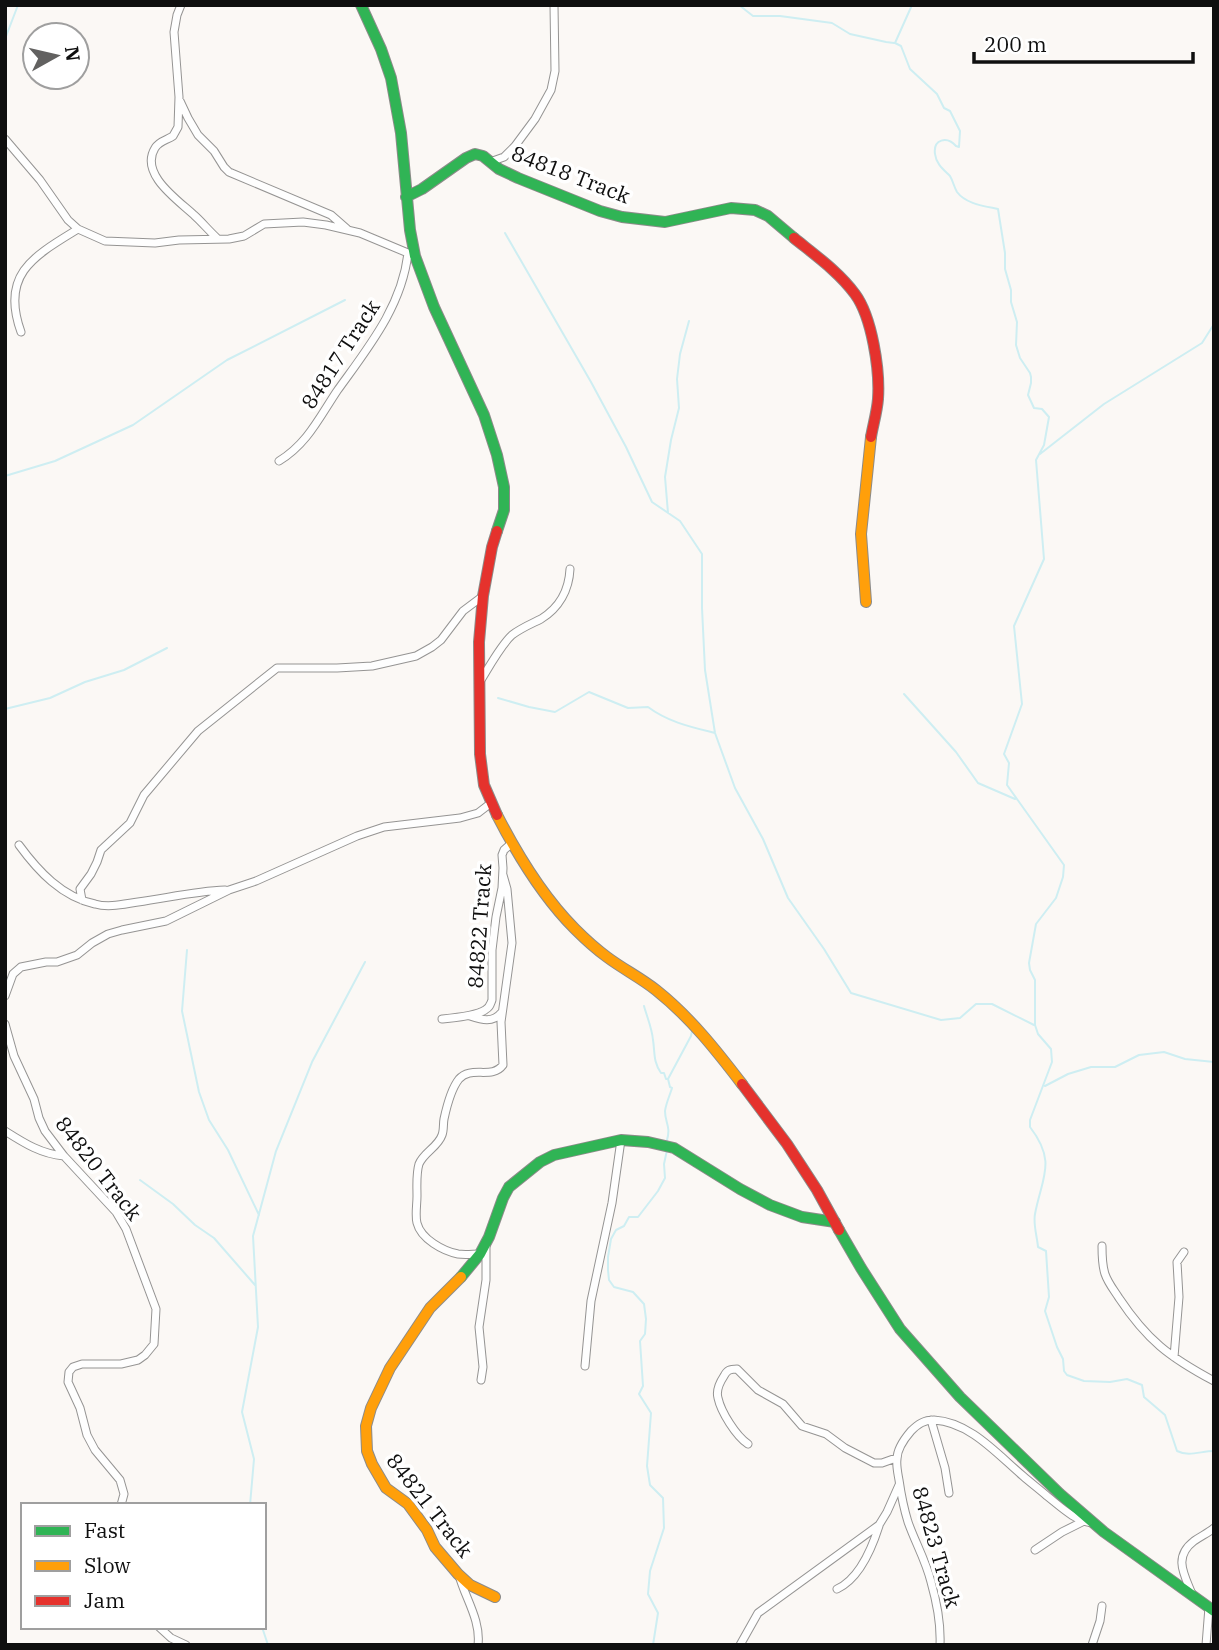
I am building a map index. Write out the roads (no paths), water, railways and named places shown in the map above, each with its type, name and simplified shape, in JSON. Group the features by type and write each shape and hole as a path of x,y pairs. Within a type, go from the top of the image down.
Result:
{"street":[{"path":"181,5 174,32 179,97 176,132 156,146 153,168 156,177 174,199 218,239"},
{"path":"361,5 377,38 391,78 401,133 412,255 433,307 484,415 504,487 504,510 485,580 479,642 480,754 484,785 491,803 512,843 555,908 608,958 655,989 687,1017 714,1047 787,1144 900,1329 960,1397 1060,1494 1119,1544 1211,1609 1206,1645"},
{"path":"490,162 505,157 535,119 551,90 555,71 554,5"},
{"path":"179,97 198,135 215,151 229,172 331,215 348,229"},
{"path":"5,139 40,180 68,220 78,229 105,241 155,243 229,239 244,236 264,223 303,222 348,229 412,255"},
{"name":"84818 Track","path":"406,197 475,154 529,183 622,217 665,222 731,208 755,211 768,216 828,265 855,294 866,316 876,365 878,399 870,441 862,534 866,602"},
{"path":"20,332 15,317 13,292 16,281 51,245 78,229"},
{"name":"84817 Track","path":"279,461 293,453 309,436 377,336 401,287 412,255"},
{"path":"481,681 508,639 557,606 569,580 570,569"},
{"path":"82,900 80,889 94,868 101,850 130,823 144,795 198,731 277,668 372,666 416,656 441,640 463,611 483,596"},
{"path":"5,996 13,974 21,967 57,962 77,955 108,934 166,920 357,836 384,827 460,818 478,813 491,803"},
{"name":"84822 Track","path":"442,1019 470,1016 484,1011 492,1000 493,941 503,875 502,855 512,843"},
{"path":"19,845 36,868 71,895 96,905 109,906 204,891 229,890"},
{"path":"480,1254 458,1254 443,1249 427,1238 418,1227 418,1171 420,1163 438,1143 443,1133 444,1120 458,1080 471,1072 500,1070 503,1065 501,1022 512,943 503,875"},
{"path":"470,1016 492,1020 502,1010"},
{"name":"84820 Track","path":"5,1024 14,1056 45,1131 64,1156 116,1212 126,1229 156,1310 154,1344 138,1360 121,1364 82,1364 73,1367 69,1372 68,1382 80,1408 87,1435 95,1450 120,1480 124,1494 122,1503"},
{"path":"5,1131 40,1151 64,1156"},
{"path":"585,1366 591,1301 612,1203 621,1140"},
{"name":"84821 Track","path":"495,1597 470,1586 458,1574 435,1547 427,1530 408,1504 386,1488 367,1451 366,1426 371,1408 390,1368 430,1308 480,1254 509,1186 554,1155 632,1140 676,1149 725,1180 781,1209 814,1220 835,1222"},
{"path":"481,1380 483,1367 480,1326 486,1280 486,1243"},
{"path":"1102,1247 1105,1274 1109,1283 1142,1329 1158,1346 1214,1381"},
{"path":"1174,1357 1178,1312 1177,1262 1184,1252"},
{"path":"748,1444 732,1426 718,1398 721,1381 726,1372 732,1369 737,1369 758,1390 783,1404 802,1426 826,1434 845,1448 874,1463 897,1458 900,1447 917,1424 931,1420 947,1422 968,1432 998,1453 1063,1510 1082,1522"},
{"path":"931,1420 949,1493"},
{"name":"84823 Track","path":"897,1458 907,1520 928,1569 941,1624 940,1645"},
{"path":"837,1589 850,1581 875,1538 900,1485"},
{"path":"1035,1550 1082,1522 1095,1524"},
{"path":"740,1645 758,1613 879,1525"},
{"path":"1193,1596 1182,1566 1182,1556 1185,1549 1214,1528"},
{"path":"458,1574 478,1628 478,1645"},
{"path":"1092,1645 1102,1606"},
{"path":"161,1629 171,1638 186,1645"}],"waterway":[{"path":"5,39 18,5"},
{"path":"739,5 753,16 780,16 832,23 850,34 894,43"},
{"path":"912,5 895,43 901,46 910,69 937,94 944,108 950,111 960,131 959,147 945,140 936,145 935,154 939,164 950,176 961,196 976,204 998,209 1005,269 1017,322 1016,345 1031,377 1028,395 1034,408 1042,409 1049,417 1044,445 1036,460 1044,559 1014,626 1022,704 1004,754 1009,763 1007,785 1064,865 1056,898 1036,924 1029,963 1035,980 1035,1025 1038,1034 1051,1049 1052,1062 1030,1120 1030,1127 1038,1139 1045,1160 1044,1179 1034,1222 1038,1247 1046,1251 1049,1297 1045,1311 1067,1375 1084,1381 1110,1382 1127,1379 1142,1385 1144,1397 1165,1415 1177,1451 1191,1454 1214,1451"},
{"path":"505,233 591,382 652,502 680,521 702,554 705,670 715,733 735,788 763,839 788,898 851,993 941,1020 960,1018 976,1004 992,1004 1034,1025"},
{"path":"5,476 55,461 133,425 227,360 345,300"},
{"path":"668,513 665,477 679,408 677,379 680,354 689,321"},
{"path":"1040,454 1104,404 1202,343 1214,324"},
{"path":"5,709 50,698 85,682 124,670 167,648"},
{"path":"498,698 555,712 589,692 628,708 648,707 672,720 715,733"},
{"path":"904,694 956,752 978,783 1015,799"},
{"path":"187,950 182,1011 199,1092 209,1120 228,1150 259,1215"},
{"path":"250,1503 254,1459 242,1412 258,1327 253,1236 276,1151 312,1062 365,962"},
{"path":"644,1006 652,1031 657,1065 668,1079"},
{"path":"667,1140 665,1111 672,1088 668,1079 692,1031"},
{"path":"1045,1086 1068,1074 1091,1067 1115,1067 1139,1055 1164,1052 1185,1059 1214,1062"},
{"path":"653,1645 658,1613 648,1594 650,1571 664,1528 663,1498 650,1485 647,1466 651,1413 639,1394 643,1386 640,1341 645,1334 646,1319 644,1304 633,1292 614,1287 609,1280 608,1257 611,1239 616,1230 624,1226 629,1217 638,1217 658,1191 665,1178 667,1150"},
{"path":"140,1180 214,1238 255,1285"},
{"path":"263,1629 268,1645"}]}
